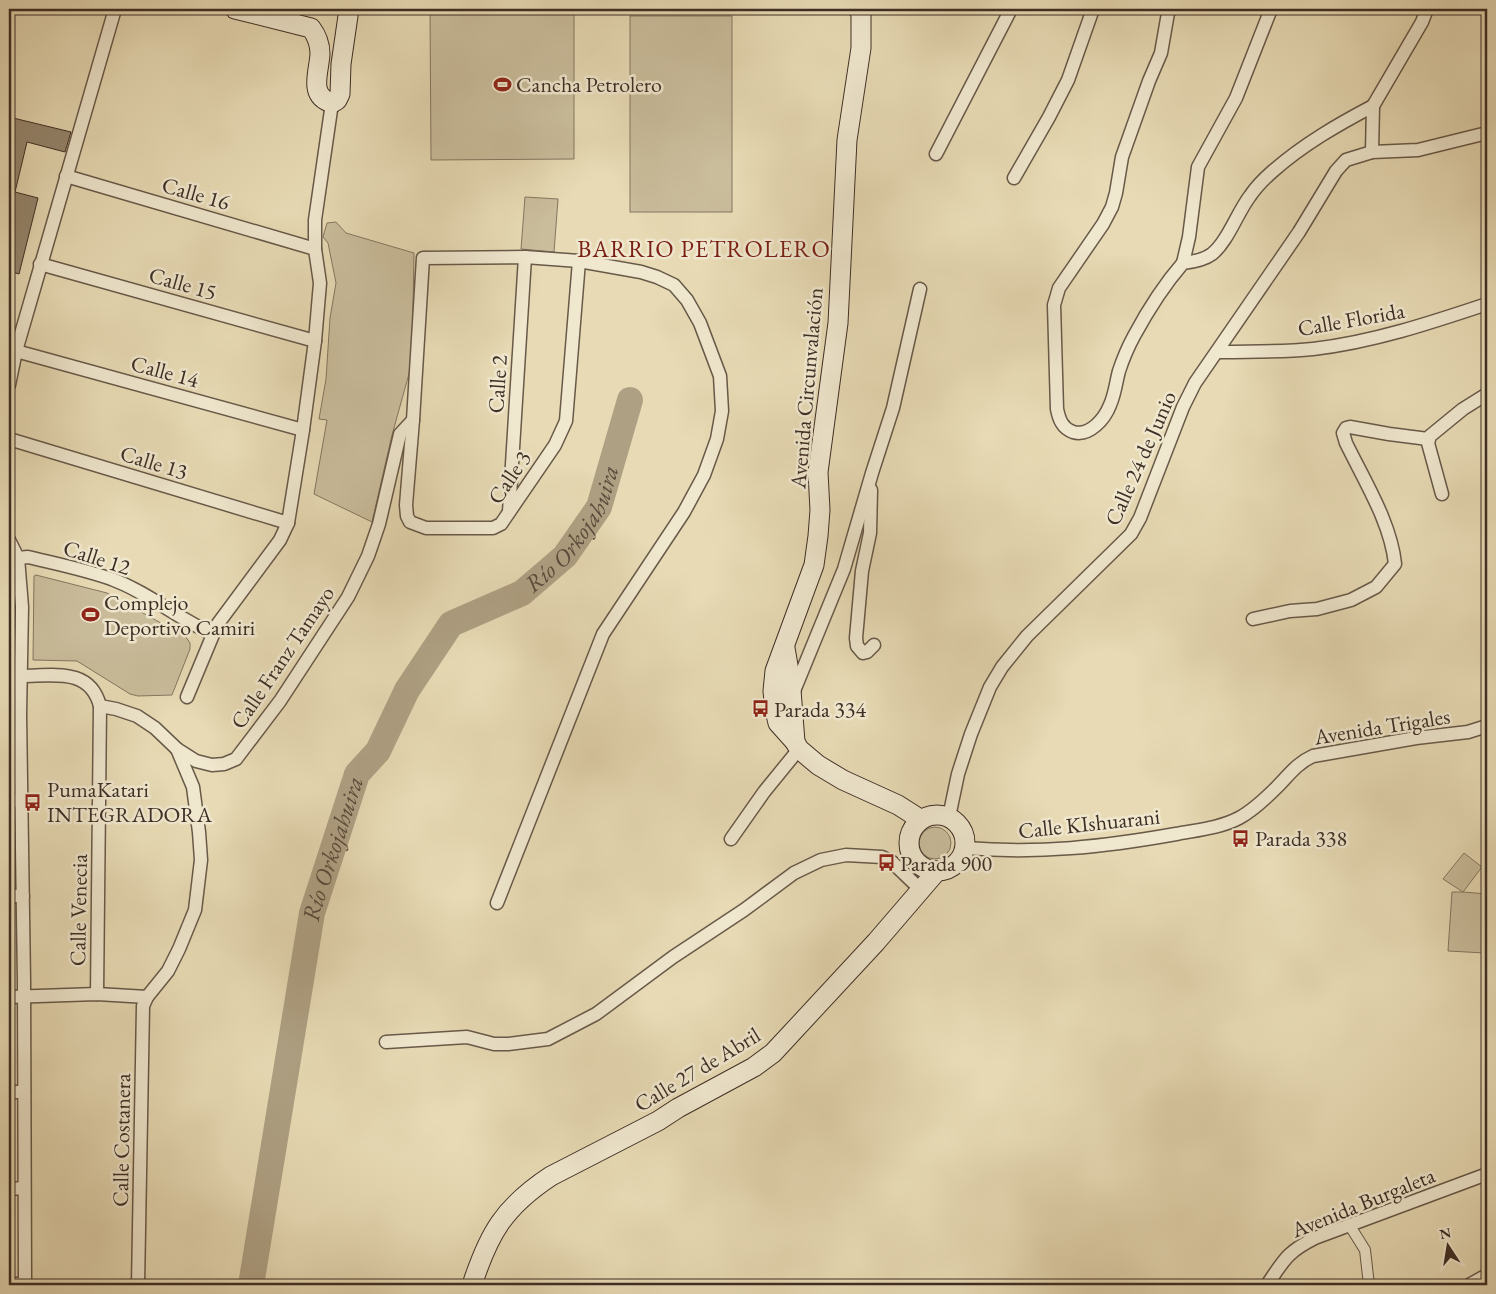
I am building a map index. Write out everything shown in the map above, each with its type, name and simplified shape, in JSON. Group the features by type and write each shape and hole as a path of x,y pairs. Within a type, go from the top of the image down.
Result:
{"main road":[{"path":"235,9 294,16 311,28 315,33 320,53 316,87 324,100 332,102 337,100 340,94 341,64 349,9"},
{"name":"Avenida Circunvalación","path":"863,10 848,140 838,323 818,472 820,510 818,536 814,565 775,671 774,701 778,723 818,765 843,780 898,805 920,819"},
{"name":"Avenida Circunvalación","path":"785,648 797,745"},
{"path":"934,814 949,817 957,822 962,830 965,848 955,864 947,869 938,871 928,870 914,860 910,852 908,842 910,834 920,819 934,814"},
{"name":"Calle 27 de Abril","path":"472,1285 479,1262 496,1226 514,1204 535,1186 551,1176 658,1121 678,1108 754,1067 773,1054 938,871"}],"street":[{"path":"9,385 16,351 40,264 114,9"},
{"path":"936,154 1011,9"},
{"path":"1014,178 1068,80 1093,9"},
{"path":"1168,10 1161,53 1122,157 1112,207 1104,224 1056,295 1054,306 1056,408 1059,419 1064,426 1074,432 1085,433 1100,420 1110,405 1128,348 1146,314 1164,286 1183,263 1189,237 1198,167 1236,98 1271,9"},
{"path":"1372,152 1373,106 1422,22 1427,9"},
{"path":"187,696 216,624 280,540 288,523 315,341 320,283 315,249 315,220 332,102"},
{"path":"1183,263 1211,255 1219,246 1250,195 1272,172 1297,151 1334,127 1373,106"},
{"name":"Calle 24 de Junio","path":"949,817 958,774 971,734 990,687 1002,667 1027,636 1131,534 1140,518 1195,383 1299,232 1336,171 1346,160 1372,152 1418,150 1487,133"},
{"name":"Calle 16","path":"66,176 315,249"},
{"path":"413,420 423,258 525,257 579,261 641,272 674,285 687,300 700,324 720,376 722,411 717,439 704,475 679,520 603,634 497,903"},
{"name":"Calle 2","path":"509,513 525,257"},
{"name":"Calle 3","path":"413,420 406,505 406,516 410,522 426,528 493,528 501,524 555,445 566,421 579,261"},
{"name":"Calle 15","path":"40,264 315,341"},
{"path":"774,701 792,697 844,569 893,408 920,289"},
{"name":"Calle Florida","path":"1218,352 1314,348 1372,339 1434,322 1487,304"},
{"name":"Calle 14","path":"16,351 303,430"},
{"path":"1428,439 1463,410 1487,394"},
{"name":"Calle Franz Tamayo","path":"177,749 196,761 212,765 224,764 236,759 280,702 348,597 368,556 380,524 400,434 413,420"},
{"path":"1253,619 1290,611 1317,609 1351,600 1376,587 1395,564 1393,550 1382,518 1346,443 1343,433 1346,428 1350,427 1428,439"},
{"path":"1428,439 1442,494"},
{"name":"Calle 13","path":"9,440 288,523"},
{"path":"872,473 870,533 862,571 856,638 857,646 863,653 867,652 874,645"},
{"path":"9,540 18,558 22,608 21,676 15,703 15,800 22,896 26,1285 9,1284"},
{"name":"Calle 12","path":"18,558 28,557 115,580 213,634"},
{"path":"9,608 22,608"},
{"path":"9,997 97,994 147,997 168,971 195,910 201,860 192,787 188,771 177,749 155,728 137,716 100,706 98,696 91,686 82,680 71,676 21,676"},
{"name":"Calle Venecia","path":"97,994 100,706"},
{"name":"Avenida Trigales","path":"1216,826 1239,818 1277,787 1302,760 1314,756 1416,738 1468,732 1487,726"},
{"path":"731,839 797,745"},
{"name":"Calle KIshuarani","path":"965,848 1006,852 1070,850 1216,826"},
{"path":"386,1042 467,1038 494,1044 508,1044 548,1039 596,1014 673,957 744,910 794,873 821,860 846,855 882,857 892,862 921,890"},
{"path":"9,896 22,896"},
{"name":"Calle Costanera","path":"138,1285 143,1006 147,997"},
{"path":"9,1092 24,1092"},
{"name":"Avenida Burgaleta","path":"1267,1285 1286,1257 1300,1246 1315,1238 1487,1174"},
{"path":"9,1189 24,1188"},
{"path":"1350,1226 1365,1250 1369,1285"},
{"path":"1469,1285 1487,1274"}],"shaded area":[{"name":"Cancha Petrolero","path":"430,9 574,9 574,159 431,160"},
{"path":"630,16 732,16 732,212 630,212"},
{"path":"525,197 558,199 554,252 521,249"},
{"path":"336,222 346,233 414,253 412,363 392,435 372,522 314,494 327,420 319,419 326,379 330,318 336,283 328,243 323,237 327,223"},
{"name":"Complejo Deportivo Camiri","path":"34,576 107,593 186,637 190,643 190,649 172,695 138,696 130,694 77,661 33,660"},
{"path":"935,827 941,828 946,832 950,837 950,849 946,854 941,858 935,859 929,858 924,854 920,849 919,843 920,837 924,832 929,828"},
{"path":"1464,853 1482,867 1463,892 1443,879"},
{"path":"1452,892 1487,894 1485,953 1448,951"}],"building":[{"path":"9,117 71,132 65,152 27,142 15,192 38,198 19,274 9,271"}],"waterway":[{"name":"Río Orkojahuira","path":"251,1285 312,913 357,774 378,751 407,690 451,624 522,593 565,556 599,507 630,400"}],"place":[{"name":"Cancha Petrolero","path":"502,84"},
{"name":"Complejo Deportivo Camiri","path":"90,615"},
{"name":"Parada 334","path":"760,709"},
{"name":"PumaKatari INTEGRADORA","path":"33,802"},
{"name":"Parada 338","path":"1241,838"},
{"name":"Parada 900","path":"886,863"}],"district":[{"name":"BARRIO PETROLERO","path":"704,249"}]}
